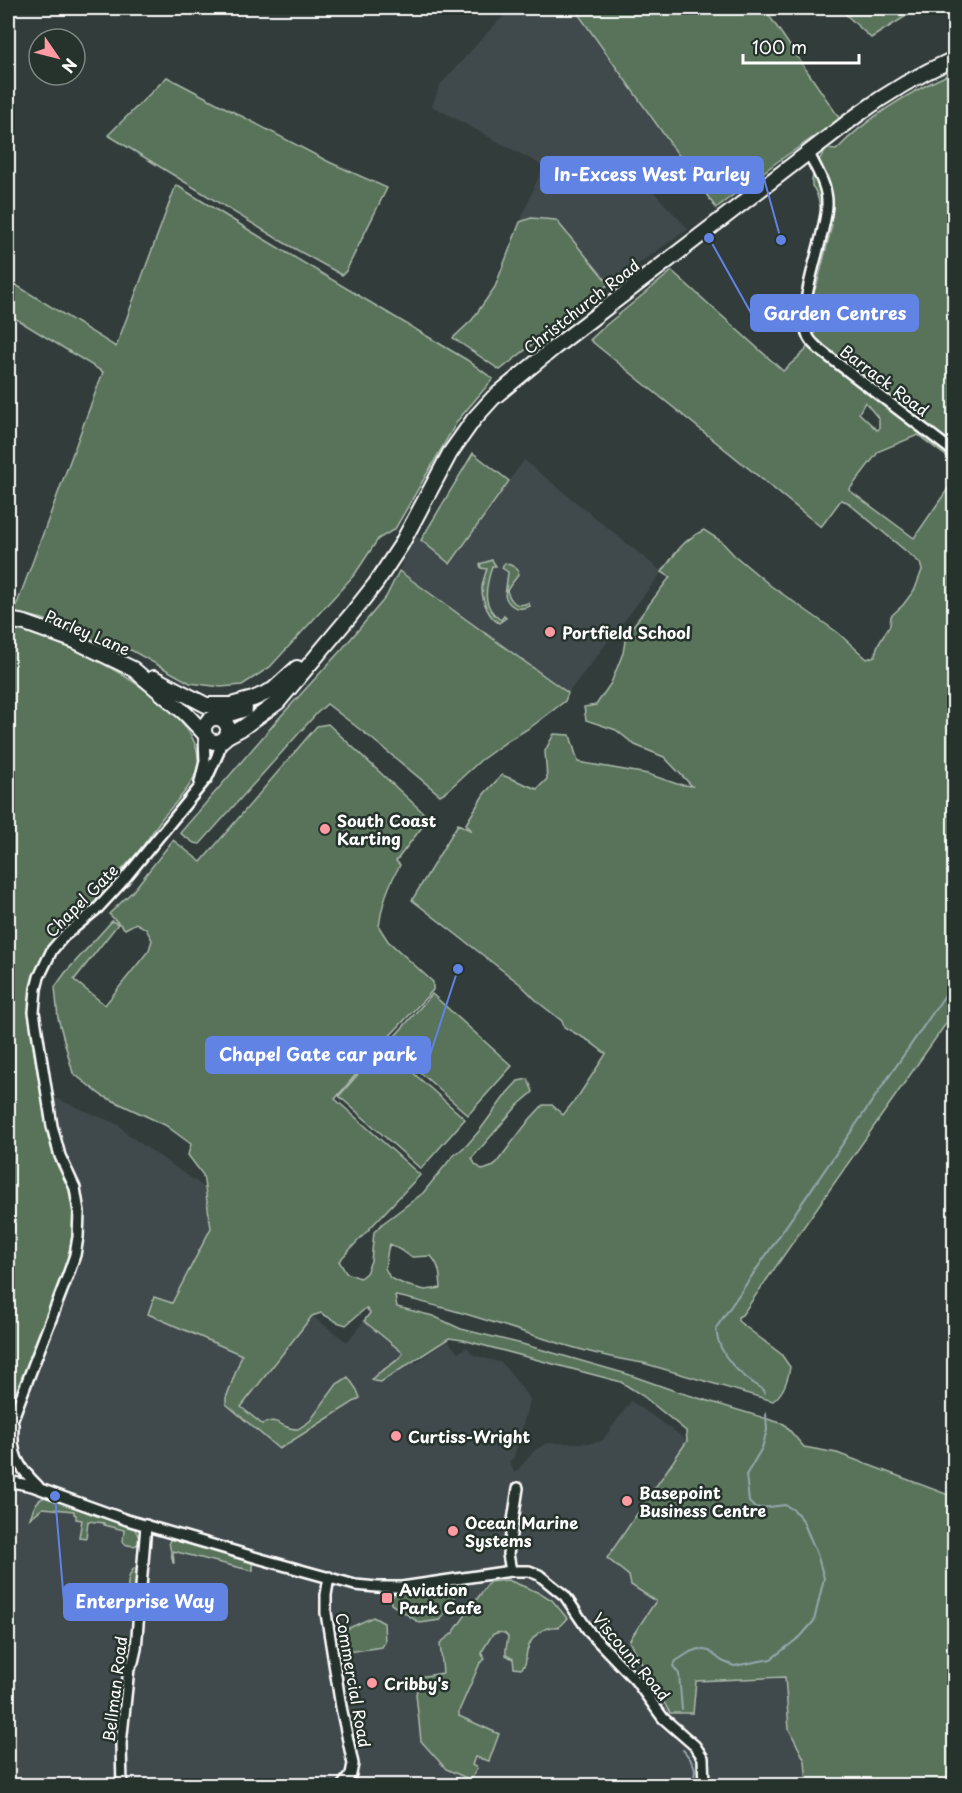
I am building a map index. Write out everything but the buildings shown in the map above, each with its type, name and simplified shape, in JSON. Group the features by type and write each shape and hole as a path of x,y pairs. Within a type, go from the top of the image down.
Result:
{"main road":[{"name":"Christchurch Road","path":"224,738 278,702 376,583 401,545 450,453 474,419 493,398 682,248 889,92 954,59"},
{"name":"Parley Lane","path":"8,620 25,623 75,641 133,669 186,714 204,734"},
{"path":"133,669 197,702 206,705 231,705 273,690 322,648"},
{"name":"Christchurch Road","path":"215,718 249,708 271,697 311,661"},
{"name":"Parley Lane","path":"151,683 215,718"},
{"path":"215,718 227,724 228,728 224,738 213,742 204,734 203,729 206,722 215,718"}],"street":[{"name":"Barrack Road","path":"808,153 824,184 827,203 822,235 804,310 805,327 809,339 820,350 954,452"},
{"name":"Chapel Gate","path":"199,787 206,761 204,734"},
{"name":"Chapel Gate","path":"8,1431 68,1275 78,1237 78,1198 60,1156 52,1126 34,1012 36,989 44,964 52,950 64,936 98,908 121,883 199,787 211,771 224,738"},
{"path":"9,1481 19,1474 12,1437 14,1413"},
{"path":"8,1458 12,1458 40,1488"},
{"name":"Viscount Road","path":"9,1481 40,1488 94,1509 146,1525 355,1584 402,1587 511,1571 529,1571 539,1575 565,1596 590,1633 636,1681 663,1718 695,1746 703,1758 704,1785"},
{"path":"511,1571 508,1554 518,1488"},
{"name":"Bellman Road","path":"122,1785 121,1744 129,1668 136,1649 146,1525"},
{"name":"Commercial Road","path":"329,1577 326,1613 339,1698 353,1764 351,1774 342,1785"}],"shaded area":[{"path":"512,8 573,8 680,159 649,187 688,229 609,284 556,220 532,218 520,222 543,166 432,106 440,85"},
{"name":"Portfield School","path":"524,460 662,572 568,693 399,571 416,536 450,564"},
{"path":"8,628 51,640 98,662 140,687 158,699 184,723 197,747 198,766 193,780 138,852 96,898 97,900 50,946 38,968 29,997 41,1092 119,1125 127,1134 204,1187 211,1228 172,1303 148,1314 243,1355 226,1397 241,1407 312,1316 347,1342 364,1321 416,1363 447,1340 458,1353 467,1347 473,1355 502,1363 530,1399 514,1457 509,1462 515,1473 535,1450 547,1443 602,1441 631,1401 687,1440 607,1558 630,1576 631,1585 656,1601 695,1681 785,1677 789,1729 805,1761 807,1785 8,1785"}],"green space":[{"path":"574,8 764,8 840,119 777,162 716,208"},
{"path":"839,8 919,8 871,38"},
{"path":"954,72 954,462 918,435 879,451 849,490 914,538 954,480 954,1012 742,1315 738,1317 738,1321 781,1354 790,1367 785,1386 773,1401 643,1363 591,1352 465,1314 395,1296 397,1307 433,1316 461,1329 627,1374 784,1424 804,1447 837,1453 954,1497 954,1785 807,1785 805,1761 789,1729 785,1677 696,1681 693,1713 670,1713 629,1641 656,1601 631,1585 629,1576 607,1558 687,1441 686,1431 643,1396 621,1382 449,1338 381,1382 374,1381 372,1379 376,1375 397,1361 403,1353 364,1321 370,1313 366,1308 346,1325 321,1313 312,1316 241,1407 262,1424 273,1421 298,1429 310,1421 337,1384 348,1377 360,1398 279,1449 226,1404 226,1398 242,1355 148,1314 154,1297 172,1303 211,1228 203,1175 188,1155 191,1144 165,1125 101,1095 73,1073 58,1018 55,987 112,921 118,924 74,980 105,1005 149,950 152,940 146,929 136,923 125,929 109,914 133,891 173,840 201,862 317,726 328,724 429,818 396,861 400,865 386,895 379,927 388,941 433,982 433,990 382,1044 335,1099 420,1175 339,1261 346,1273 360,1278 366,1273 371,1261 374,1232 423,1193 452,1157 480,1130 518,1081 528,1079 533,1092 518,1105 472,1158 475,1164 483,1170 494,1166 543,1105 552,1105 563,1115 606,1054 564,1027 562,1021 520,984 412,900 458,824 472,831 466,824 484,794 502,775 537,789 547,779 545,751 554,734 570,735 578,762 648,774 677,784 692,786 664,757 635,745 616,730 586,720 584,707 596,705 611,683 623,653 626,635 670,577 662,572 676,553 696,534 704,530 721,541 771,586 837,632 867,659 875,656 877,647 890,625 891,616 915,589 922,570 920,563 847,502 841,500 821,527 590,340 672,271 783,371 805,351 813,334 808,320 810,302 818,281 832,225 824,218 818,196 812,186 818,161 827,149 836,150 876,115","holes":["865,402 879,419 877,430 859,413","390,1244 412,1257 431,1256 438,1267 441,1288 425,1290 390,1278 385,1268"]},
{"path":"167,77 329,162 387,188 342,275 281,241 108,135"},
{"path":"176,185 467,360 493,379 458,420 395,529 378,539 355,574 270,667 242,685 221,687 190,683 131,650 121,651 43,619 14,612 103,372 8,314 8,280 116,347"},
{"path":"531,218 556,220 609,284 500,370 453,338 472,320 495,287 520,222"},
{"path":"473,453 509,481 450,564 421,540"},
{"path":"492,560 496,566 492,566 486,595 494,614 501,620 504,616 506,618 499,623 489,613 482,594 482,584 487,569 481,568 480,564"},
{"path":"505,563 513,566 519,572 507,591 510,598 514,603 528,603 530,606 515,607 507,600 505,596 508,572 502,568"},
{"path":"399,571 568,693 565,701 481,760 440,795 327,704 200,844 194,843 180,833 386,597"},
{"path":"8,628 41,636 71,648 118,672 143,688 183,724 195,744 198,764 194,778 140,850 96,898 97,900 51,945 34,977 30,1011 33,1047 49,1140 55,1159 71,1192 74,1226 67,1260 8,1418"},
{"path":"432,994 512,1066 468,1115 388,1044"},
{"path":"383,1046 465,1119 421,1169 339,1096"},
{"path":"49,1496 135,1529 140,1540 138,1544 127,1545 123,1542 124,1530 104,1525 104,1523 88,1521 86,1538 79,1537 82,1520 76,1519 74,1511 43,1508 30,1518 38,1501"},
{"path":"174,1538 249,1560 253,1565 253,1571 173,1551 173,1563 169,1542"},
{"path":"134,1568 138,1569 133,1602 130,1601 128,1584"},
{"path":"508,1580 552,1600 567,1618 559,1627 548,1628 535,1636 521,1669 514,1668 513,1659 506,1655 508,1637 503,1633 492,1635 481,1653 485,1659 480,1663 459,1711 459,1716 499,1734 489,1761 475,1757 472,1765 477,1768 471,1780 446,1769 421,1741 416,1694 418,1677 443,1673 440,1643 453,1633 489,1582"},
{"path":"450,1588 455,1598 440,1620 420,1623 391,1604 391,1598 395,1594"},
{"path":"373,1617 384,1623 385,1642 382,1647 341,1653 338,1633"}],"waterway":[{"path":"765,1393 732,1365 721,1348 716,1328 954,982"},
{"path":"682,1710 679,1674 673,1666 676,1661 698,1649 709,1651 722,1661 734,1666 771,1659 801,1636 814,1621 824,1578 817,1554 802,1519 794,1510 785,1505 761,1508 754,1507 749,1502 746,1475 762,1448 767,1430 766,1413"},
{"path":"683,1750 695,1770 691,1786"}],"place":[{"name":"Garden Centres","path":"709,238"},
{"name":"In-Excess West Parley","path":"781,240"},
{"name":"Portfield School","path":"550,632"},
{"name":"South Coast Karting","path":"325,829"},
{"name":"Chapel Gate car park","path":"458,969"},
{"name":"Curtiss-Wright","path":"396,1436"},
{"name":"Enterprise Way","path":"55,1496"},
{"name":"Basepoint Business Centre","path":"627,1501"},
{"name":"Ocean Marine Systems","path":"453,1531"},
{"name":"Aviation Park Cafe","path":"387,1598"},
{"name":"Cribby's","path":"372,1683"}]}
